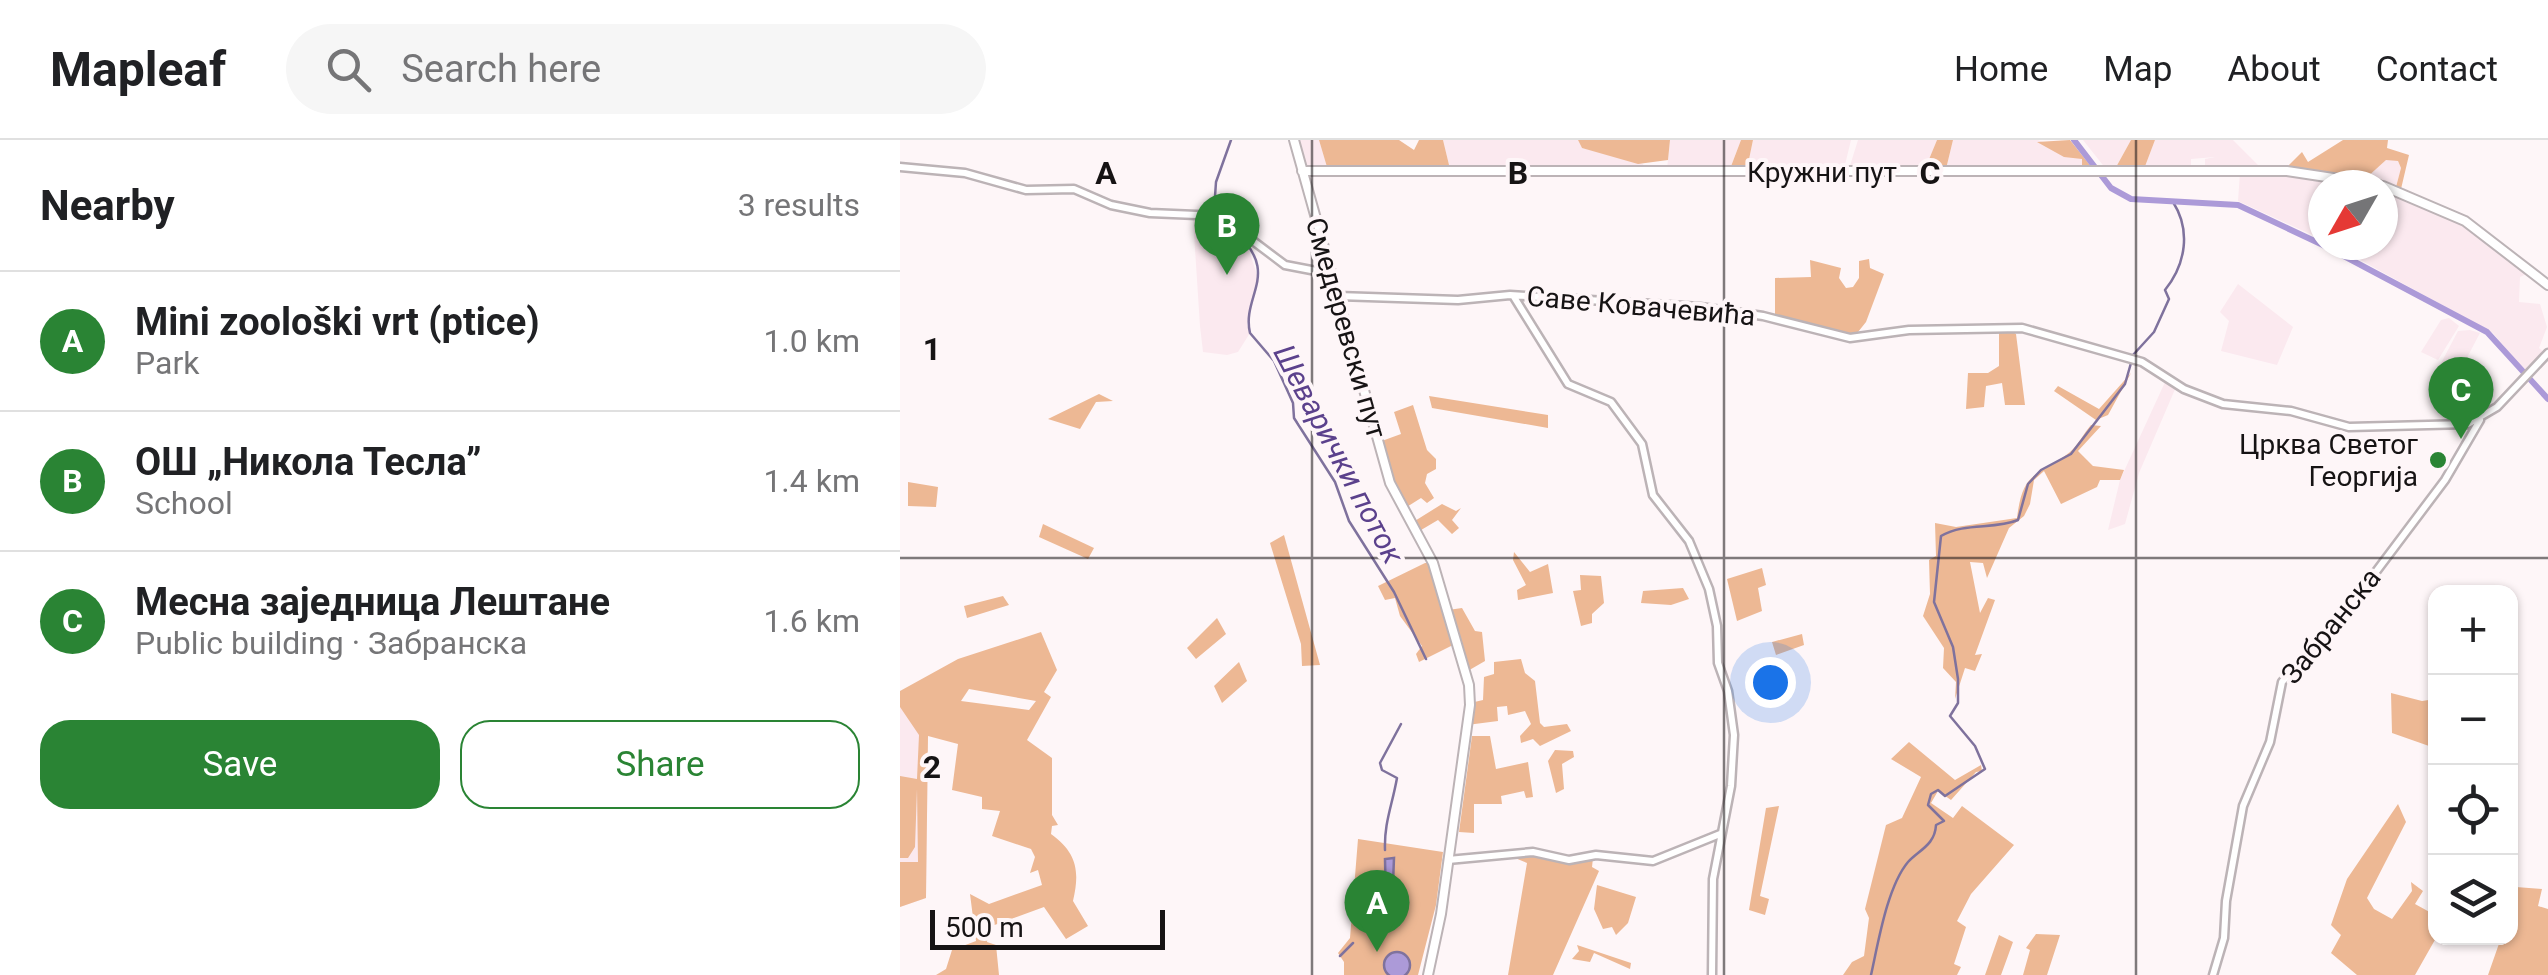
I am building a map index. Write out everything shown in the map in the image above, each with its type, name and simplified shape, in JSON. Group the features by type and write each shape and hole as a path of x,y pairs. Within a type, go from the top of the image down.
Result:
{"main road":[{"path":"1294,140 1306,170"},
{"name":"Кружни пут","path":"1306,170 2308,173"},
{"name":"Смедеревски пут","path":"1306,170 1306,186 1390,483 1432,564 1469,685 1449,860 1428,975"},
{"name":"Кружни пут","path":"2398,193 2465,221 2548,285"}],"street":[{"path":"900,166 965,173 1026,190 1074,189 1111,205 1150,213 1220,216 1284,264 1332,274"},
{"name":"Саве Ковачевића","path":"1338,296 1458,300 1513,296 1700,307 1763,316 1853,338 1909,330 2022,328 2146,364 2184,389 2230,406 2295,412 2349,427 2460,426"},
{"path":"1513,296 1574,389 1612,403 1640,442 1652,495 1688,541 1714,605 1718,662 1734,721 1731,786 1712,888 1712,975"},
{"path":"2460,426 2481,419 2548,352"},
{"name":"Забранска","path":"2212,975 2224,938 2226,901 2244,806 2270,742 2282,682 2363,589 2444,480 2481,419"},
{"path":"2460,426 2472,432"},
{"path":"1449,860 1533,852 1569,860 1596,855 1656,861 1721,834"}],"shaded area":[{"path":"1297,140 1319,140 1327,167 1305,166"},
{"path":"1319,140 1399,140 1414,150 1419,140 1443,140 1450,169 1327,167"},
{"path":"1443,140 1578,140 1582,148 1624,157 1643,164 1644,169 1450,169"},
{"path":"1578,140 1670,140 1668,160 1638,164 1582,148"},
{"path":"1670,140 1741,140 1730,169 1667,169"},
{"path":"1741,140 1753,140 1747,169 1730,169"},
{"path":"1753,140 1851,140 1844,169 1747,169"},
{"path":"1858,140 1937,140 1925,169 1849,169"},
{"path":"1937,140 1953,140 1946,169 1925,169"},
{"path":"1953,140 2038,140 2082,159 2082,170 1946,169"},
{"path":"2070,140 2093,169 2082,168 2082,159 2064,157 2037,142"},
{"path":"2083,140 2131,140 2115,169 2106,169"},
{"path":"2131,140 2155,140 2144,169 2115,169"},
{"path":"2155,140 2233,140 2262,169 2205,165 2205,159 2215,157 2191,159 2191,165 2144,169"},
{"path":"2343,140 2388,140 2387,148 2409,155 2401,189 2398,161 2386,160 2375,170 2285,169 2302,152 2308,162"},
{"path":"2386,159 2398,161 2401,168 2398,179 2398,170 2374,170"},
{"path":"2281,171 2308,175 2308,233 2238,201 2240,173"},
{"path":"2398,194 2450,215 2533,271 2520,277 2519,302 2540,304 2547,327 2539,348 2545,353 2526,373 2493,333 2360,260 2398,260"},
{"path":"1212,216 1253,242 1247,244 1259,281 1247,325 1250,333 1238,352 1227,355 1203,352 1200,326 1193,218"},
{"path":"1230,229 1233,243 1206,249 1203,235"},
{"path":"1869,259 1870,268 1884,274 1866,322 1854,337 1775,317 1775,278 1811,277 1810,260 1841,268 1839,278 1846,288 1853,287 1859,278 1859,261"},
{"path":"2238,284 2293,327 2277,365 2221,351 2229,321 2220,312"},
{"path":"2449,318 2459,326 2438,360 2421,352 2441,320"},
{"path":"2458,331 2480,333 2461,369 2439,367"},
{"path":"1999,332 2016,334 2025,405 2005,405 2002,383 1986,386 1984,407 1966,409 1968,373 1988,373 1999,366"},
{"path":"2131,373 2108,415 2096,420 2054,391 2058,386 2099,409"},
{"path":"2166,380 2176,387 2139,473 2125,524 2108,530 2120,480"},
{"path":"1099,394 1113,401 1096,402 1080,429 1048,419"},
{"path":"1429,396 1548,415 1548,428 1432,408"},
{"path":"1413,405 1427,450 1436,459 1436,469 1427,474 1425,483 1434,498 1427,503 1421,498 1402,510 1379,442 1401,434 1394,412"},
{"path":"2091,425 2101,426 2078,451 2093,466 2124,470 2120,480 2100,480 2097,487 2061,504 2044,471 2034,480 2030,504 2024,516 2009,528 1987,578 1983,563 1970,562 1980,613 1988,598 1995,600 1975,655 1982,654 1975,671 1965,668 1955,699 1956,682 1943,668 1944,648 1923,616 1930,594 1929,560 1936,556 1935,523 1956,527 2017,518 2028,482 2070,452"},
{"path":"908,482 938,487 936,507 908,506"},
{"path":"1442,504 1456,511 1461,508 1452,520 1459,528 1452,534 1438,520 1416,533 1410,524"},
{"path":"1043,524 1094,548 1088,559 1039,537"},
{"path":"1284,535 1320,665 1302,666 1301,644 1270,543"},
{"path":"1514,552 1530,572 1548,564 1553,593 1518,600 1517,590 1526,585 1513,560"},
{"path":"1425,563 1433,563 1448,610 1462,608 1475,631 1482,632 1485,661 1466,672 1457,643 1419,662 1416,654 1422,646 1400,616 1395,598 1385,600 1378,586"},
{"path":"1762,568 1766,585 1758,588 1762,611 1737,621 1727,579"},
{"path":"1580,575 1601,576 1604,603 1592,614 1592,623 1581,626 1573,591 1581,590"},
{"path":"1683,588 1689,599 1671,605 1641,603 1643,591"},
{"path":"1003,596 1009,605 967,618 964,606"},
{"path":"1217,618 1226,634 1196,659 1187,648"},
{"path":"1041,632 1057,670 1044,692 1051,697 1027,740 1052,758 1052,815 1058,825 1052,826 1051,834 1066,848 1074,863 1073,901 1088,926 1066,939 1044,907 989,927 987,942 996,945 999,975 936,975 946,969 952,950 976,941 970,894 989,904 1042,885 1038,870 1030,873 1035,857 1031,849 992,836 1000,811 982,809 982,797 952,790 958,744 928,736 926,898 900,907 900,862 918,862 917,789 915,847 908,858 900,858 900,776 917,779 919,735 900,707 900,691 958,659","holes":["969,689 1036,701 1029,710 961,701"]},
{"path":"1802,634 1804,645 1776,655 1772,642"},
{"path":"1521,659 1525,673 1535,681 1540,723 1544,727 1567,724 1571,731 1540,746 1533,739 1521,743 1520,736 1531,724 1525,711 1508,715 1507,706 1497,707 1498,721 1467,725 1470,703 1483,700 1484,677 1494,674 1494,662"},
{"path":"1239,662 1247,681 1222,703 1214,686"},
{"path":"2391,693 2428,700 2428,746 2392,733"},
{"path":"900,698 928,736 926,898 900,907"},
{"path":"1472,736 1490,736 1496,769 1528,762 1533,797 1526,798 1524,791 1501,796 1502,804 1474,804 1474,833 1459,832"},
{"path":"1909,742 1955,780 1981,765 1982,771 1976,772 1951,800 1938,791 1931,803 1953,818 1962,806 2014,845 1971,894 1957,921 1966,927 1954,964 1961,967 1957,975 1843,975 1852,962 1864,956 1869,918 1865,909 1886,825 1902,818 1921,777 1891,759"},
{"path":"1555,750 1573,751 1574,757 1562,764 1564,789 1556,793 1548,761"},
{"path":"2398,804 2406,822 2367,898 2374,909 2392,919 2412,891 2411,882 2423,891 2415,904 2428,911 2428,945 2432,945 2415,975 2357,975 2331,953 2341,935 2331,925 2347,879"},
{"path":"1779,806 1760,896 1769,899 1765,915 1749,910 1766,808"},
{"path":"1358,839 1443,852 1436,905 1418,975 1344,975 1344,962 1338,953 1350,938"},
{"path":"1533,855 1559,861 1593,858 1592,867 1599,871 1553,975 1508,975 1527,863 1515,858"},
{"path":"1394,858 1392,909 1386,907 1385,859"},
{"path":"1597,885 1636,897 1628,923 1616,935 1612,927 1603,929 1594,909"},
{"path":"2518,887 2542,889 2538,906 2548,909 2548,975 2488,975 2499,945 2518,945"},
{"path":"2036,934 2060,935 2047,975 2023,975 2030,950 2026,948"},
{"path":"1999,935 2013,942 2001,975 1985,975"},
{"path":"1577,945 1631,963 1630,969 1594,953 1590,962 1572,959 1579,951"},
{"path":"1392,953 1402,953 1409,960 1409,970 1403,976 1391,976 1385,970 1385,960"}],"waterway":[{"name":"Шеварички поток","path":"1214,211 1216,182 1231,140"},
{"path":"2074,140 2111,188 2131,199 2238,205 2308,238"},
{"path":"2133,355 2154,332 2169,299 2165,290 2182,258 2184,235 2173,202"},
{"name":"Шеварички поток","path":"1233,230 1248,245 1258,271 1250,333 1274,361 1293,403 1294,418 1335,482 1349,521 1394,592 1426,659"},
{"path":"2351,260 2487,332 2548,399"},
{"path":"1871,975 1894,886 1908,862 1930,842 1936,825 1944,821 1928,805 1931,794 1938,790 1945,796 1985,769 1975,746 1950,716 1958,703 1958,679 1953,647 1934,602 1941,536 2018,520 2028,484 2041,470 2071,454 2125,384 2131,363"},
{"path":"1385,850 1397,778 1382,770 1380,763 1401,724"},
{"path":"1340,956 1353,943"}],"place":[{"name":"ОШ „Никола Тесла”","path":"1227,275"},
{"name":"Месна заједница Лештане","path":"2461,439"},
{"name":"Црква Светог Георгија","path":"2438,460"},
{"name":"Mini zoološki vrt (ptice)","path":"1377,952"}]}
